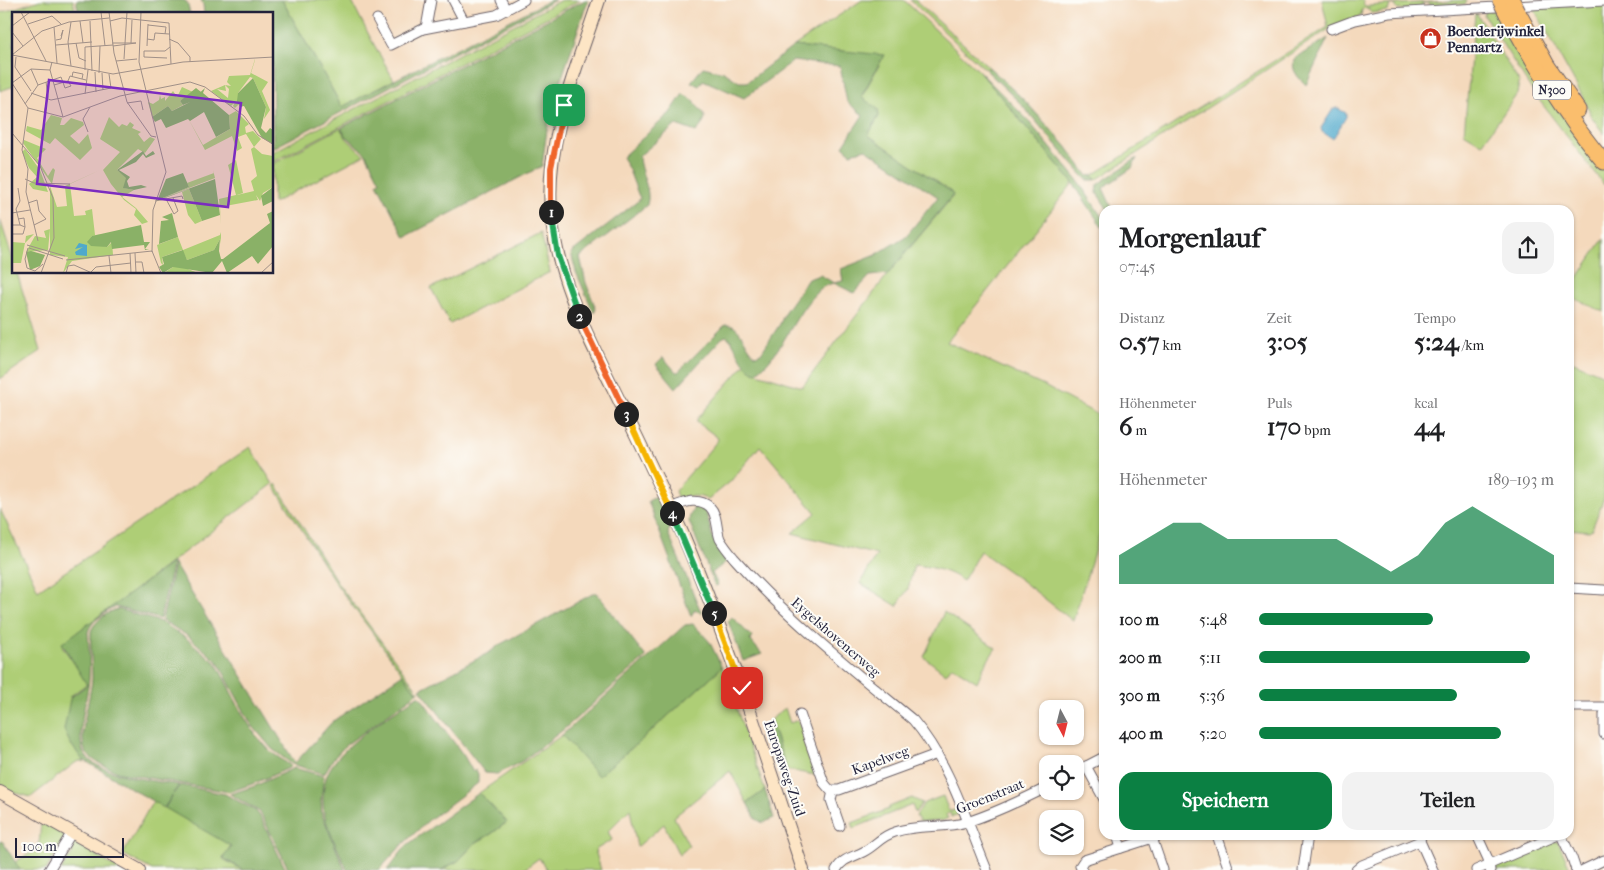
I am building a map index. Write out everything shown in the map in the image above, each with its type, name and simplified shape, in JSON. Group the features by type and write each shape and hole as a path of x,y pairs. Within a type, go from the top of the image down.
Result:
{"highway":[{"name":"N300","path":"1500,0 1512,9 1563,89 1604,146"},
{"name":"N300","path":"1512,9 1527,51 1556,97 1604,162"}],"street":[{"path":"426,28 431,0"},
{"path":"453,0 464,21"},
{"path":"501,0 506,10"},
{"name":"Europaweg-Zuid","path":"599,0 573,76 558,131 551,168 550,184 553,228 558,256 585,330 690,552 726,644 803,870"},
{"path":"377,19 391,45 426,28 496,15 521,1"},
{"path":"1331,29 1354,20 1389,13 1604,1"},
{"name":"Eygelshovenerweg","path":"670,508 692,501 702,502 710,507 715,515 720,539 734,557 791,617 912,720 923,732 948,776 987,870"},
{"path":"1574,588 1604,590"},
{"path":"1574,707 1604,707"},
{"path":"800,714 824,783 827,789 833,791 831,800 840,826"},
{"path":"1604,719 1604,734"},
{"name":"Kapelweg","path":"833,791 937,754"},
{"path":"1099,760 1086,766 1099,790"},
{"name":"Groenstraat","path":"836,870 841,861 866,851 881,838 896,831 956,825 967,822 1006,807 1039,791"},
{"path":"0,792 139,870"},
{"path":"49,870 72,832"},
{"path":"1119,840 1122,848"},
{"path":"1081,868 1084,860 1146,840"},
{"path":"1153,840 1162,870"},
{"path":"1219,840 1229,870"},
{"path":"1304,870 1307,840"},
{"path":"1356,870 1362,865 1417,840"},
{"path":"1422,840 1433,870"},
{"path":"1480,840 1489,867"},
{"path":"1476,870 1489,867 1548,840"},
{"path":"1562,840 1572,858 1576,870"},
{"path":"1583,870 1604,860"}],"green space":[{"path":"40,0 73,0 76,12 12,12 12,87 0,91 0,13"},
{"path":"76,0 183,0 187,2 190,12 79,12"},
{"path":"201,0 282,0 342,107 550,0 555,0 274,147 274,12 204,12"},
{"path":"282,0 351,0 394,80 342,107"},
{"path":"561,0 580,0 274,161 274,151"},
{"path":"588,0 554,101 547,130 542,166 405,237 377,183 380,181 366,154 346,136 341,128"},
{"path":"862,0 904,0 979,71 1073,183 947,342 1046,387 1099,415 1099,536 1073,621 980,551 963,581 939,570 914,565 908,589 897,606 860,583 877,555 792,533 816,513 760,446 730,482 708,500 694,496 678,499 675,491 718,440 717,437 697,422 697,419 745,364 754,372 802,387 888,274 953,196 950,191 868,135 879,116 861,98 884,56 794,46"},
{"path":"910,0 915,0 990,68 985,69"},
{"path":"1322,0 1363,0 1364,6 1466,0 1467,2 1465,4 1439,5 1439,7 1431,8 1429,3 1423,3 1421,8 1398,10 1395,5 1390,5 1388,11 1371,13 1368,8 1362,9 1361,16 1329,29 1096,180 1093,175 1328,27"},
{"path":"1604,3 1604,134 1591,116 1586,103 1533,7"},
{"path":"1486,10 1494,11 1543,90 1604,169 1604,185 1533,92 1484,15"},
{"path":"1475,14 1477,14 1519,82 1517,94 1482,144 1464,133"},
{"path":"1328,38 1306,85 1294,70 1294,59"},
{"path":"794,46 884,55 861,97 878,109 879,116 868,135 950,191 953,195 888,274 870,276 854,293 834,283 843,281 841,269 874,256 906,236 938,197 866,149 851,153 843,146 863,115 847,102 840,66 793,61 744,98 703,80 699,86 691,82 703,67 724,72 739,82 747,82"},
{"path":"990,68 1025,101 1066,146 1088,176 1093,175 1096,180 1087,180 1082,175 1021,104 985,69"},
{"path":"979,71 1025,117 1076,178 1099,212 1099,222 1073,183"},
{"path":"683,94 695,101 695,104 704,115 703,124 696,132 676,125 639,156 648,193 647,205 580,257 586,283 596,309 594,313 576,272 571,253 638,201 640,198 622,157 670,113"},
{"path":"340,128 347,139 364,155 274,202 274,163"},
{"path":"1137,158 1132,168 1103,188 1111,205 1105,205 1097,193 1098,184"},
{"path":"0,219 12,257 12,274 17,274 41,351 0,379"},
{"path":"541,233 550,272 450,324 431,288"},
{"path":"1604,238 1604,312 1574,298 1574,283"},
{"path":"820,275 834,283 822,288 811,298 775,354 756,373 745,365 733,343 726,336 676,388 656,364 663,357 678,372 725,325 731,325 739,332 752,352 756,355 761,353 780,324 786,310 808,279"},
{"path":"1574,362 1604,375 1604,498 1592,529 1589,531 1574,530"},
{"path":"250,447 273,484 62,646 88,683 69,697 75,694 70,699 70,743 85,762 75,763 31,797 5,790 0,786 0,509 38,590"},
{"path":"276,484 339,585 419,692 417,693 337,585 274,486"},
{"path":"656,497 670,527 668,533 702,614 695,609 691,616 648,501"},
{"path":"694,506 702,508 706,512 713,539 727,561 712,573 718,585 715,586 689,521"},
{"path":"173,562 160,619 116,607 99,617 92,624 88,632 89,679 82,718 82,748 85,755 92,762 102,768 128,776 179,785 173,794 180,785 225,794 256,811 286,870 243,870 223,858 231,846 165,808 172,796 164,808 82,759 70,743 64,730 70,699 87,685 62,643"},
{"path":"174,564 295,763 333,721 403,674 417,693 346,745 333,759 324,774 292,764 272,749 251,724 218,662 188,636 162,620"},
{"path":"596,592 646,657 563,730 522,761 498,774 485,773 420,689"},
{"path":"118,609 161,622 186,638 216,663 255,734 271,752 291,766 255,783 229,792 121,773 91,758 85,751 83,735 92,678 91,631 102,617"},
{"path":"944,612 996,648 984,666 977,682 952,666 946,674 924,657"},
{"path":"732,617 752,637 750,640 762,654 743,661 728,621"},
{"path":"693,624 709,641 722,667 639,742 598,776 562,735 685,625"},
{"path":"722,667 765,790 747,803 730,771 674,817 689,846 679,855 664,824 637,847 630,809 608,831 612,840 595,850 601,870 563,870 563,868 560,870 547,870 539,858 523,870 441,870 458,861 475,843 506,823 479,793 562,735 599,775 639,742"},
{"path":"419,695 464,756 473,772 476,770 478,783 429,820 379,870 347,870 331,835 324,813 323,794 327,775 342,753 354,742"},
{"path":"785,708 790,723 798,720 817,774 815,775 787,770 770,720"},
{"path":"770,720 787,770 780,769 765,725"},
{"path":"294,768 324,776 321,801 322,814 345,870 289,870 260,812 230,794 255,786"},
{"path":"765,790 774,818 763,823 756,819 747,803"},
{"path":"479,793 507,822 475,843 458,861 441,870 387,870 407,845"},
{"path":"943,796 948,809 952,811 956,809 958,814 951,817 951,814 948,813 946,815 948,818 942,821 920,822 916,816 924,803"},
{"path":"912,798 922,803 915,813 912,805 854,828 852,823"},
{"path":"153,801 232,843 223,859 243,870 152,870 123,854"},
{"path":"42,821 66,836 46,870 20,870 15,862 37,849"},
{"path":"0,841 3,842 20,870 0,870"},
{"path":"75,841 111,865 131,870 61,870 73,852 66,847"},
{"path":"1554,841 1558,842 1571,870 1493,870 1494,866"}],"water":[{"path":"1337,108 1346,113 1346,117 1332,138 1322,132 1321,128 1333,109"}],"place":[{"name":"Boerderijwinkel Pennartz","path":"1431,39"}],"route":[{"path":"564,105 551,168 550,184 550,209 558,256 585,330 684,537 720,626 742,688"}]}
